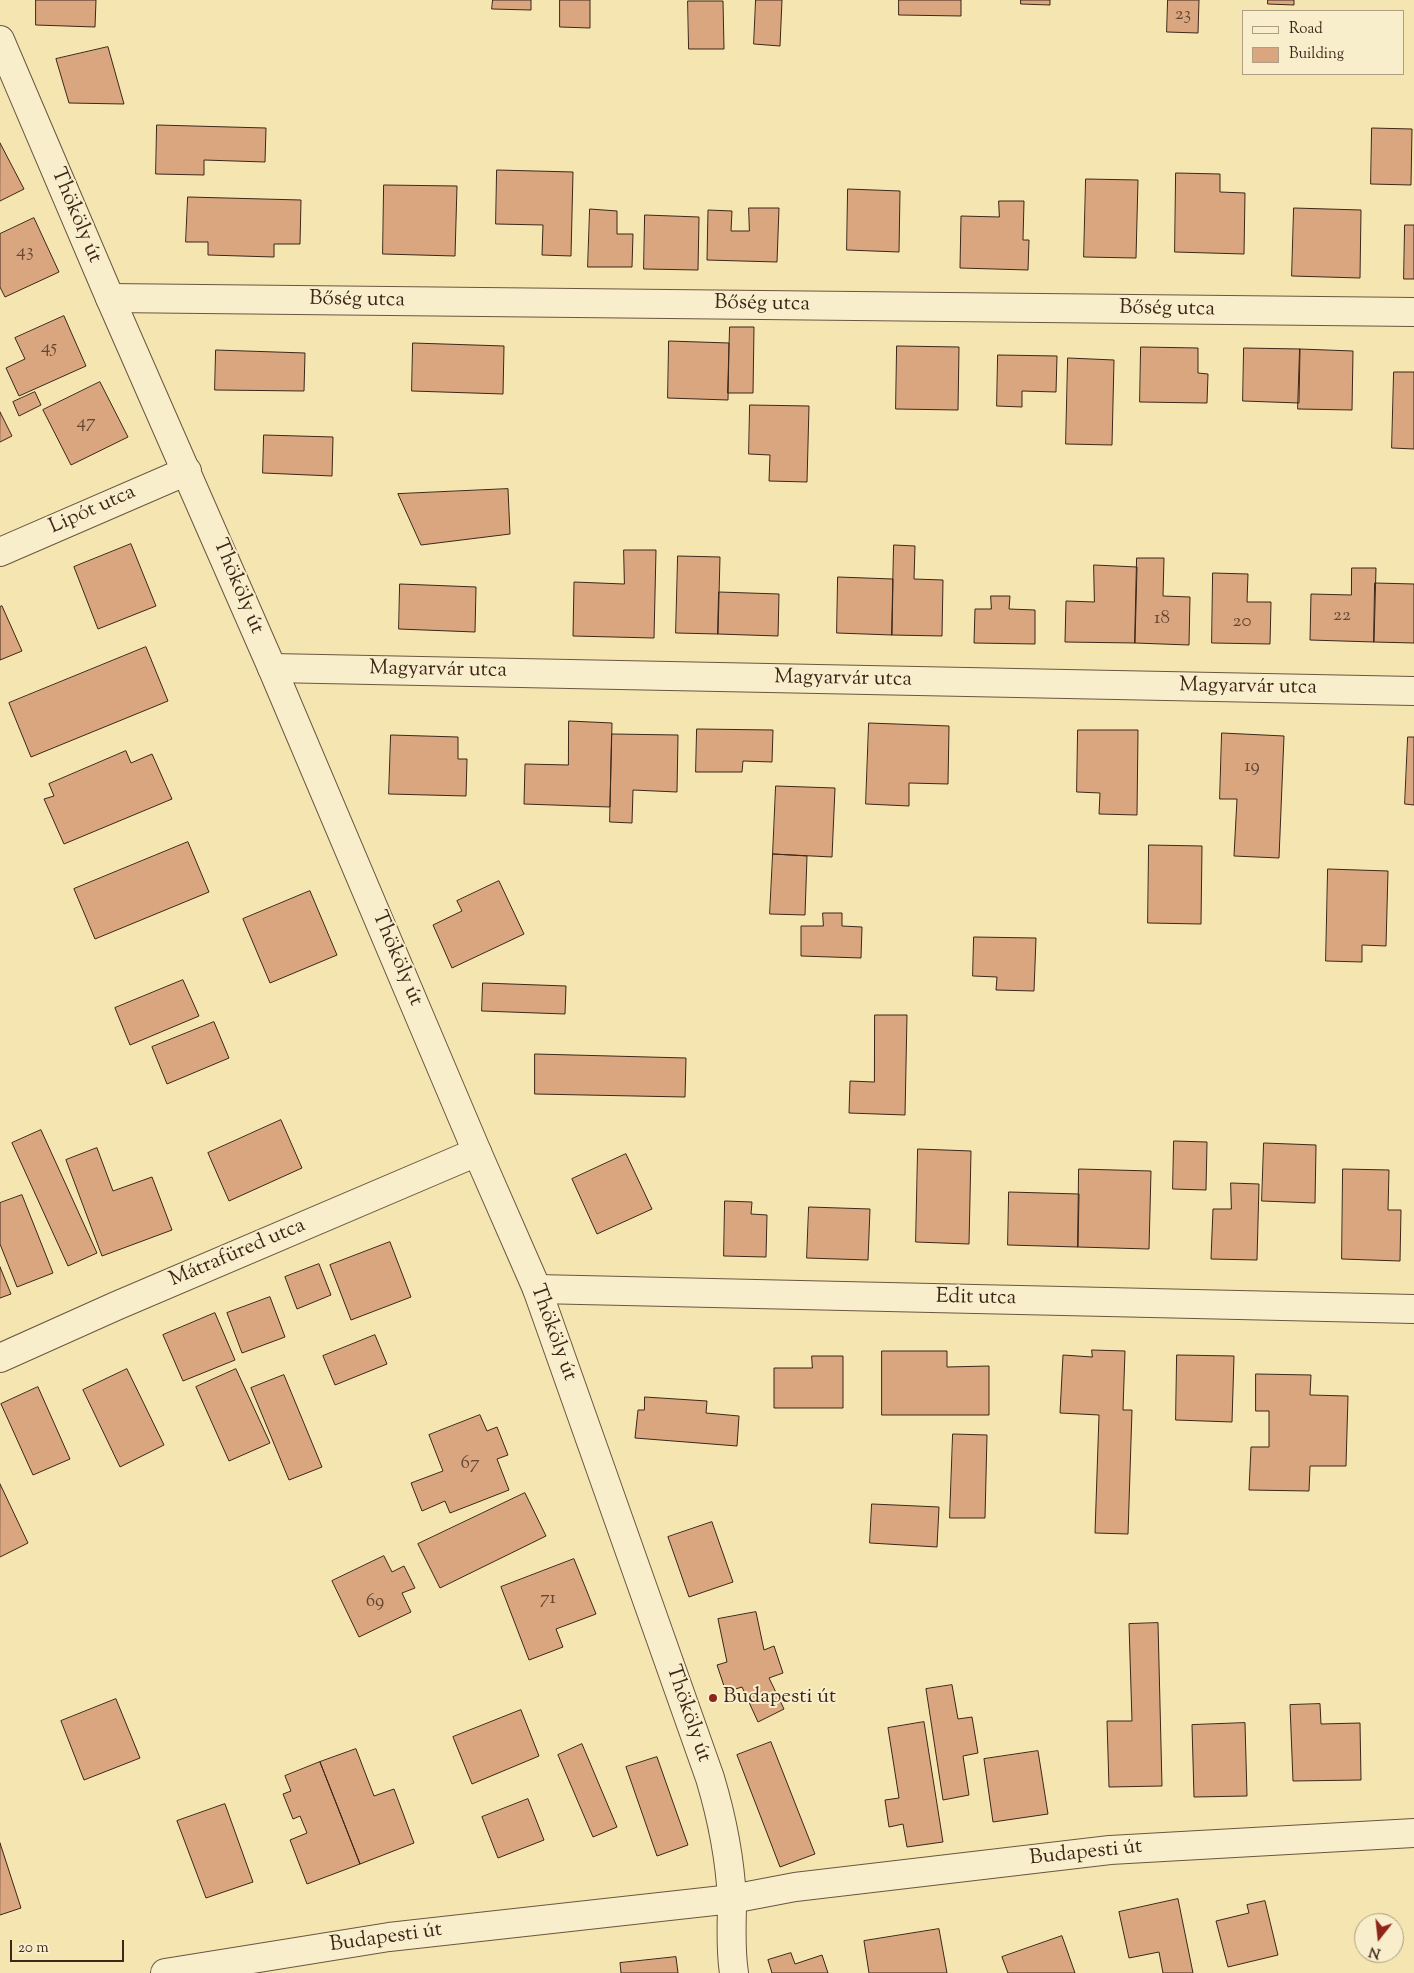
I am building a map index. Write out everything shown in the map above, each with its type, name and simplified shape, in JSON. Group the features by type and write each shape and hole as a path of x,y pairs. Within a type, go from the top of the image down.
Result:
{"street":[{"name":"Thököly út","path":"0,40 110,298 272,668 537,1290 710,1778 724,1832 732,1899 731,1946 734,1973"},
{"name":"Bőség utca","path":"110,298 1414,312"},
{"name":"Lipót utca","path":"0,552 187,471"},
{"name":"Magyarvár utca","path":"272,668 1414,691"},
{"name":"Mátrafüred utca","path":"0,1358 116,1306 477,1152"},
{"name":"Edit utca","path":"537,1290 1414,1309"},
{"name":"Budapesti út","path":"165,1973 389,1937 732,1899 795,1887 1110,1850 1414,1833"}],"building":[{"path":"36,0 96,0 95,27 36,25"},
{"path":"493,0 531,0 531,10 492,9"},
{"path":"560,0 590,0 590,28 560,27"},
{"path":"756,0 782,0 780,46 754,44"},
{"path":"899,0 961,0 961,16 899,15"},
{"path":"1021,0 1050,0 1050,5 1021,4"},
{"path":"1168,0 1199,0 1198,33 1167,32"},
{"path":"1268,0 1294,0 1294,5 1268,4"},
{"path":"688,1 723,1 724,49 689,49"},
{"path":"108,47 124,104 69,103 56,59"},
{"path":"157,125 266,128 265,162 204,160 204,175 156,174"},
{"path":"1372,128 1412,129 1411,185 1371,184"},
{"path":"0,143 24,189 0,201"},
{"path":"497,170 573,172 571,256 542,255 543,225 496,224"},
{"path":"1176,173 1220,174 1220,192 1245,193 1244,254 1175,252"},
{"path":"1086,179 1138,180 1136,258 1084,257"},
{"path":"384,185 457,186 455,256 383,254"},
{"path":"848,189 900,191 899,252 847,250"},
{"path":"188,197 301,200 300,244 274,244 274,257 208,255 208,242 186,242"},
{"path":"999,201 1024,201 1023,240 1029,240 1028,270 960,268 961,216 999,217"},
{"path":"749,208 779,208 777,262 707,260 708,210 732,211 731,231 749,231"},
{"path":"1294,208 1361,210 1360,278 1292,276"},
{"path":"590,209 617,211 617,234 633,234 632,267 588,267"},
{"path":"645,215 699,217 698,270 644,269"},
{"path":"34,218 59,272 5,297 0,287 0,234"},
{"path":"1405,225 1414,225 1414,279 1404,279"},
{"path":"64,316 86,366 19,396 6,368 25,359 15,338"},
{"path":"730,327 754,327 753,393 728,393"},
{"path":"669,341 729,343 728,400 668,398"},
{"path":"413,343 504,346 503,394 412,391"},
{"path":"897,346 959,347 958,410 896,409"},
{"path":"1141,347 1198,348 1198,373 1208,374 1207,403 1140,402"},
{"path":"1244,348 1300,349 1299,403 1243,401"},
{"path":"1300,349 1353,351 1352,410 1298,409"},
{"path":"216,350 305,353 304,391 215,390"},
{"path":"998,355 1057,356 1056,392 1022,391 1022,407 997,406"},
{"path":"1068,358 1114,360 1112,445 1066,444"},
{"path":"1394,372 1414,372 1414,449 1392,448"},
{"path":"100,382 128,437 71,465 43,410"},
{"path":"35,392 41,405 19,416 13,402"},
{"path":"750,405 809,406 807,482 769,481 770,455 749,454"},
{"path":"0,412 12,436 0,442"},
{"path":"264,435 333,437 332,476 263,473"},
{"path":"508,489 510,534 421,545 398,494"},
{"path":"131,544 156,606 98,629 74,567"},
{"path":"894,545 915,546 914,579 943,580 942,636 892,635"},
{"path":"624,550 656,550 654,638 573,636 574,582 624,584"},
{"path":"678,556 720,557 718,634 676,633"},
{"path":"1137,558 1164,558 1163,596 1190,597 1189,645 1135,643"},
{"path":"1094,565 1137,567 1135,643 1065,642 1066,601 1094,602"},
{"path":"1352,568 1376,568 1374,642 1310,640 1311,594 1351,595"},
{"path":"1213,573 1248,574 1247,602 1271,602 1270,644 1212,643"},
{"path":"838,577 893,579 892,635 837,633"},
{"path":"1375,583 1414,584 1414,643 1374,642"},
{"path":"400,584 476,587 475,632 399,629"},
{"path":"719,592 779,594 778,636 718,634"},
{"path":"991,596 1010,596 1009,609 1035,610 1035,644 974,643 975,609 991,609"},
{"path":"2,606 22,651 0,660 0,607"},
{"path":"146,647 168,701 31,757 9,703"},
{"path":"569,721 612,723 610,807 524,804 525,764 568,765"},
{"path":"869,723 949,726 948,784 909,783 909,806 866,804"},
{"path":"697,729 773,730 772,762 743,761 742,772 696,772"},
{"path":"1078,730 1138,730 1137,815 1099,814 1100,793 1077,792"},
{"path":"1222,733 1284,736 1279,858 1234,856 1237,799 1220,799"},
{"path":"612,734 678,735 677,792 633,790 632,823 610,822"},
{"path":"391,735 458,737 458,759 467,759 466,796 389,794"},
{"path":"1408,737 1414,737 1414,805 1405,804"},
{"path":"126,751 131,763 152,754 172,799 64,844 44,799 54,796 49,784"},
{"path":"776,786 835,788 832,857 773,854"},
{"path":"188,842 209,892 95,939 74,889"},
{"path":"1149,845 1202,846 1201,924 1148,923"},
{"path":"773,854 807,856 805,915 770,914"},
{"path":"1328,869 1388,871 1386,946 1362,945 1362,962 1326,961"},
{"path":"499,881 524,934 452,968 433,925 462,911 457,901"},
{"path":"310,891 337,955 270,983 243,919"},
{"path":"823,913 842,913 842,926 862,927 861,958 801,956 801,926 823,926"},
{"path":"974,937 1036,938 1034,991 996,990 997,977 973,976"},
{"path":"183,980 199,1016 130,1045 115,1008"},
{"path":"483,983 566,986 565,1014 482,1011"},
{"path":"875,1015 907,1015 905,1115 849,1113 850,1081 874,1082"},
{"path":"214,1022 229,1058 167,1084 152,1047"},
{"path":"535,1054 686,1058 685,1097 535,1094"},
{"path":"281,1120 302,1168 229,1201 208,1153"},
{"path":"41,1130 97,1253 68,1266 12,1143"},
{"path":"1174,1141 1207,1142 1206,1190 1173,1189"},
{"path":"1264,1143 1316,1145 1315,1203 1262,1201"},
{"path":"97,1148 113,1191 152,1177 172,1230 102,1256 66,1160"},
{"path":"918,1149 971,1151 969,1244 916,1242"},
{"path":"626,1154 652,1209 597,1234 572,1179"},
{"path":"1079,1169 1151,1171 1149,1249 1078,1247"},
{"path":"1343,1169 1389,1170 1388,1210 1401,1210 1400,1261 1342,1259"},
{"path":"1231,1183 1259,1184 1257,1260 1211,1259 1213,1209 1231,1209"},
{"path":"1009,1192 1079,1194 1078,1247 1008,1245"},
{"path":"22,1195 53,1273 17,1287 0,1244 0,1203"},
{"path":"725,1201 752,1202 751,1214 767,1215 766,1257 724,1256"},
{"path":"809,1207 870,1209 868,1260 807,1258"},
{"path":"390,1242 411,1297 351,1320 330,1265"},
{"path":"319,1264 331,1295 297,1309 285,1277"},
{"path":"0,1267 11,1294 0,1298"},
{"path":"270,1297 285,1337 242,1353 227,1313"},
{"path":"215,1313 235,1360 183,1381 163,1335"},
{"path":"375,1335 387,1364 335,1385 323,1356"},
{"path":"1092,1350 1125,1351 1123,1410 1132,1410 1128,1534 1095,1533 1099,1415 1060,1413 1063,1355 1092,1357"},
{"path":"882,1351 947,1351 947,1367 989,1366 989,1415 882,1415"},
{"path":"1177,1355 1234,1356 1232,1422 1176,1420"},
{"path":"812,1356 843,1356 843,1408 774,1408 774,1368 812,1368"},
{"path":"127,1369 164,1445 120,1467 83,1390"},
{"path":"236,1369 270,1443 229,1461 196,1387"},
{"path":"1256,1374 1311,1375 1310,1395 1348,1396 1346,1466 1310,1466 1309,1491 1249,1490 1251,1447 1269,1447 1269,1411 1256,1411"},
{"path":"284,1375 322,1467 289,1480 251,1388"},
{"path":"38,1387 70,1459 33,1475 1,1404"},
{"path":"645,1397 707,1401 706,1413 739,1416 737,1446 635,1438 638,1410 644,1410"},
{"path":"480,1415 487,1431 497,1427 508,1455 497,1459 509,1490 450,1513 445,1501 422,1511 411,1483 443,1471 429,1435"},
{"path":"953,1434 987,1435 985,1518 950,1518"},
{"path":"0,1484 28,1543 0,1557"},
{"path":"525,1493 546,1536 440,1588 418,1544"},
{"path":"872,1504 939,1507 937,1547 870,1543"},
{"path":"712,1522 733,1582 689,1597 668,1537"},
{"path":"384,1556 392,1572 404,1566 415,1588 402,1593 411,1612 359,1637 332,1581"},
{"path":"574,1559 596,1614 556,1629 563,1647 529,1660 501,1587"},
{"path":"756,1612 764,1650 774,1646 783,1673 769,1678 784,1709 758,1722 742,1687 726,1692 717,1665 727,1662 718,1619"},
{"path":"1158,1623 1162,1786 1109,1787 1107,1721 1132,1721 1129,1624"},
{"path":"952,1685 958,1719 972,1717 978,1753 963,1756 969,1795 943,1800 926,1689"},
{"path":"116,1699 140,1758 84,1780 61,1721"},
{"path":"1320,1704 1321,1724 1360,1723 1361,1780 1293,1781 1290,1705"},
{"path":"521,1710 539,1756 472,1784 453,1737"},
{"path":"924,1722 943,1842 907,1847 903,1824 889,1827 885,1800 899,1798 888,1728"},
{"path":"1245,1723 1247,1796 1194,1797 1192,1725"},
{"path":"771,1742 815,1854 780,1867 737,1755"},
{"path":"582,1744 617,1827 593,1837 558,1755"},
{"path":"356,1749 374,1796 394,1789 414,1843 360,1864 320,1762"},
{"path":"1038,1751 1048,1814 993,1822 984,1759"},
{"path":"657,1757 688,1845 657,1856 626,1767"},
{"path":"320,1762 360,1864 307,1884 290,1840 307,1833 300,1816 293,1819 283,1794 291,1791 285,1776"},
{"path":"528,1799 544,1840 498,1858 482,1817"},
{"path":"225,1804 253,1882 206,1898 177,1821"},
{"path":"0,1843 21,1908 0,1915"},
{"path":"1178,1899 1193,1973 1163,1973 1159,1952 1129,1958 1119,1912"},
{"path":"1265,1901 1278,1955 1228,1967 1216,1921 1249,1913 1247,1905"},
{"path":"939,1929 947,1973 869,1973 864,1941"},
{"path":"1062,1936 1075,1973 1008,1973 1002,1957"},
{"path":"791,1953 795,1964 822,1955 828,1973 772,1973 768,1960"},
{"path":"676,1957 678,1973 621,1973 620,1963"}],"place":[{"name":"Budapesti út","path":"713,1698"}]}
